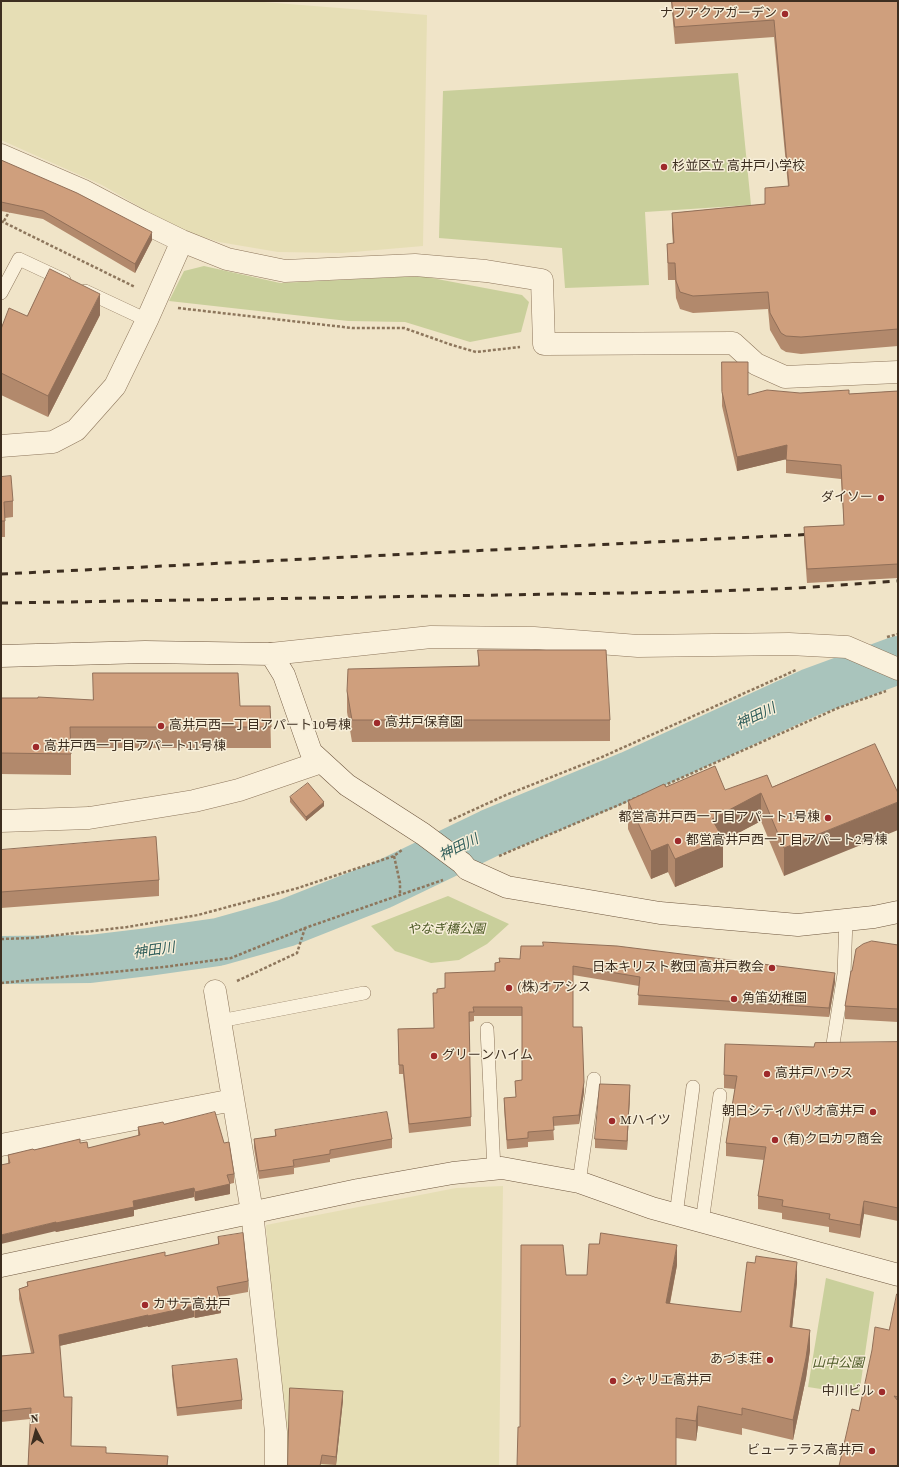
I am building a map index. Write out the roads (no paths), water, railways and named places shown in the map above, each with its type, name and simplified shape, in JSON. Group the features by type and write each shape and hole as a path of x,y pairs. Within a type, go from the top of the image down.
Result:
{"street":[{"path":"1,155 35,168 82,190 141,221 227,259 285,271 415,264 486,271 542,280 544,344 733,343 756,364 785,377 898,372"},
{"path":"1,446 53,442 76,430 115,386 157,298 182,240"},
{"path":"1,656 145,652 271,654 431,637 534,638 638,646 789,644 847,647 898,669"},
{"path":"271,654 284,675 311,752 321,762 347,785 426,837 462,863 467,869 507,887 660,913 798,925 874,917 898,912"},
{"path":"1,821 89,818 194,801 239,790 321,762"},
{"path":"215,991 252,1212 276,1432 276,1466"},
{"path":"1,1145 233,1100"},
{"path":"1,1266 252,1212 453,1173 502,1168 579,1182 676,1215 898,1275"}],"lane":[{"path":"1,293 19,259 146,320"},
{"path":"833,1044 844,974 846,920"},
{"path":"220,1022 364,992"},
{"path":"487,1029 494,1169"},
{"path":"579,1182 594,1079"},
{"path":"676,1215 693,1087"},
{"path":"702,1222 720,1095"}],"waterway":[{"name":"神田川","path":"1,960 90,959 148,952 218,942 286,923 382,885 490,833 630,775 811,692 898,660"}],"railway":[{"path":"1,574 816,534"},
{"path":"1,603 686,592 797,588 898,581"}],"place":[{"name":"ナフアクアガーデン","path":"785,14"},
{"name":"杉並区立 高井戸小学校","path":"664,167"},
{"name":"ダイソー","path":"881,498"},
{"name":"高井戸保育園","path":"377,723"},
{"name":"高井戸西一丁目アパート10号棟","path":"161,726"},
{"name":"高井戸西一丁目アパート11号棟","path":"36,747"},
{"name":"都営高井戸西一丁目アパート1号棟","path":"828,818"},
{"name":"都営高井戸西一丁目アパート2号棟","path":"678,841"},
{"name":"日本キリスト教団 高井戸教会","path":"772,968"},
{"name":"(株)オアシス","path":"509,988"},
{"name":"角笛幼稚園","path":"734,999"},
{"name":"グリーンハイム","path":"434,1056"},
{"name":"高井戸ハウス","path":"767,1074"},
{"name":"朝日シティパリオ高井戸","path":"873,1112"},
{"name":"Mハイツ","path":"612,1121"},
{"name":"(有)クロカワ商会","path":"775,1140"},
{"name":"カサテ高井戸","path":"145,1305"},
{"name":"あづま荘","path":"770,1360"},
{"name":"シャリエ高井戸","path":"613,1381"},
{"name":"中川ビル","path":"882,1392"},
{"name":"ビューテラス高井戸","path":"872,1451"}],"park label":[{"name":"やなぎ橋公園","path":"446,930"},
{"name":"山中公園","path":"838,1364"}]}
